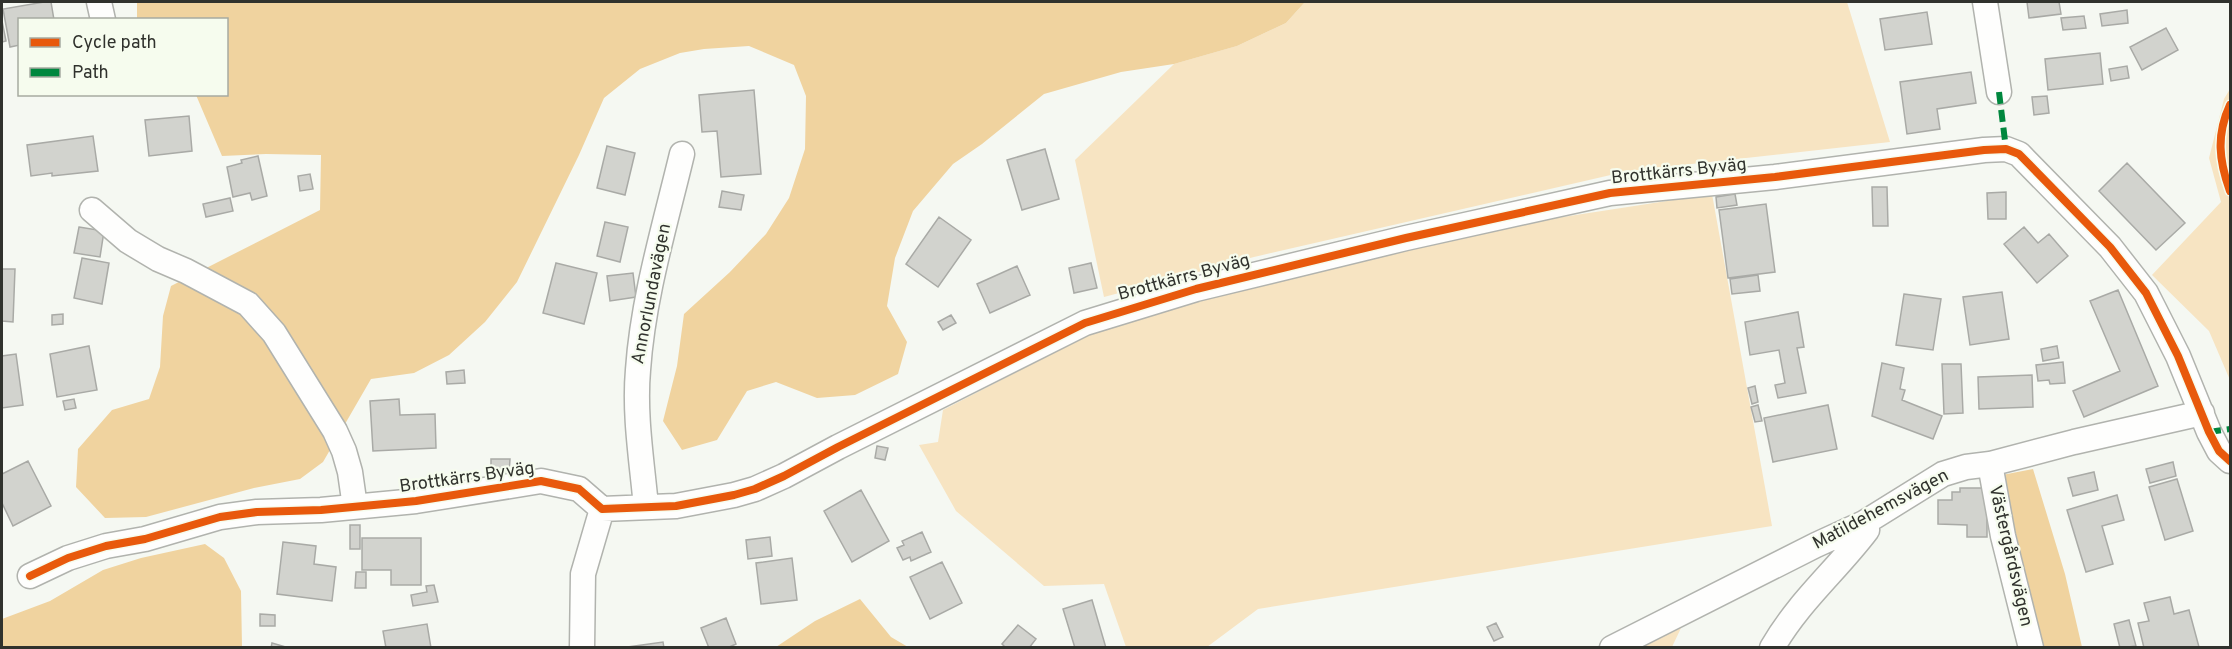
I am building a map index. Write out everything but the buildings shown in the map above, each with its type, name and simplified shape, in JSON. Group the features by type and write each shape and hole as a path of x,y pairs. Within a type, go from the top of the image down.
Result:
{"street":[{"path":"99,2 103,18"},
{"path":"1985,2 1999,92"},
{"name":"Brottkärrs Byväg","path":"30,576 68,558 106,546 145,539 220,517 257,512 355,507 464,495 541,481 579,489 602,509 687,504 734,495 784,476 837,447 1085,323 1196,289 1406,238 1610,193 1775,177 1984,150 2006,149 2019,154 2110,247 2146,293 2173,346 2219,451 2230,461"},
{"name":"Annorlundavägen","path":"646,507 638,411 638,363 649,291 682,154"},
{"path":"92,210 128,241 158,259 235,296 248,304 262,318 274,333 335,431 350,472 355,507"},
{"name":"Matildehemsvägen","path":"1612,648 1864,523 1943,474 2202,413"},
{"name":"Västergårdsvägen","path":"1990,464 2003,536 2031,648"},
{"path":"582,648 583,574 602,509"},
{"path":"1772,648 1782,630 1810,594 1868,530 1864,523"}],"shaded area":[{"path":"137,2 1305,2 1286,23 1237,46 1174,64 1121,72 1044,94 982,144 953,164 913,211 895,258 887,306 907,342 898,374 855,395 817,398 776,382 747,391 717,440 682,450 663,421 677,366 684,314 730,272 766,234 789,198 805,149 806,96 794,65 749,46 680,53 640,69 604,98 517,282 485,322 449,355 414,373 371,379 323,462 300,479 254,488 146,517 105,518 76,487 78,449 112,410 149,399 160,367 163,316 171,286 320,210 321,155 222,156 196,96 228,96 228,18 137,18"},
{"path":"1305,2 1847,2 1890,142 1628,171 1254,257 1104,297 1075,160 1174,64 1237,46 1286,23"},
{"path":"2230,89 2230,380 2209,331 2152,275 2221,202 2209,158 2224,99"},
{"path":"1712,194 1772,526 1258,609 1207,647 1126,647 1104,584 1044,586 956,511 919,445 938,442 943,410 1109,324 1491,228"},
{"path":"2033,469 2065,574 2082,647 2043,647 2002,475"},
{"path":"205,544 224,558 241,591 242,647 2,647 2,619 50,601 103,570 141,558"},
{"path":"860,599 891,637 908,647 776,647 815,621"},
{"path":"1681,628 1672,647 1641,647"}],"marked path":[{"path":"1999,92 2006,149"},
{"path":"2209,432 2230,429"}],"cycle path":[{"path":"2230,105 2221,137 2221,159 2230,191"},
{"path":"30,576 68,558 106,546 145,539 220,517 257,512 321,510 416,501 541,481 579,489 602,509 676,506 734,495 755,489 784,476 1085,323 1196,289 1406,238 1610,193 1775,177 1984,150 2006,149 2019,154 2110,247 2146,293 2178,356 2209,432 2219,451 2230,461"}]}
